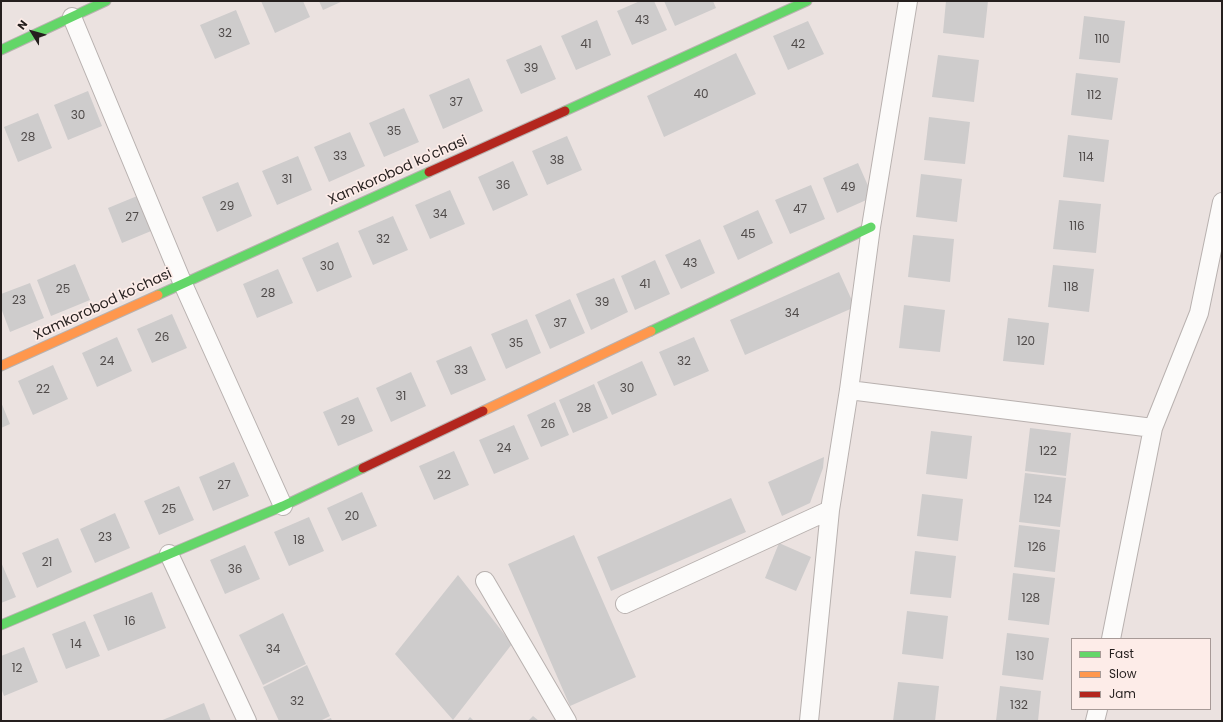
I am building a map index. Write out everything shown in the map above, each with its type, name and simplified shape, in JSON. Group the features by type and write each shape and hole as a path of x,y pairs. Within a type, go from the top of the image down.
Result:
{"street":[{"path":"1,50 77,10 106,1"},
{"name":"Xamkorobod ko'chasi","path":"1,366 807,1"},
{"path":"809,721 830,510 849,390 871,227 908,1"},
{"path":"77,10 183,284 283,506"},
{"path":"1111,638 1153,428 1199,313 1222,202"},
{"path":"1,625 283,506 871,227"},
{"path":"849,390 1153,428"},
{"path":"625,604 830,510"},
{"path":"169,554 247,721"},
{"path":"485,581 567,721"},
{"path":"1095,721 1098,710"}],"building":[{"path":"261,1 303,1 310,17 275,33"},
{"path":"319,1 343,1 323,10"},
{"path":"640,1 654,1 667,30 632,45 617,11"},
{"path":"664,1 713,1 716,8 675,26"},
{"path":"946,1 988,1 984,38 943,33"},
{"path":"236,10 250,44 215,59 200,25"},
{"path":"1084,16 1125,21 1120,63 1079,59"},
{"path":"597,20 611,55 576,70 561,36"},
{"path":"808,21 824,54 788,70 773,36"},
{"path":"541,45 556,79 521,94 506,60"},
{"path":"736,53 756,94 664,137 647,96"},
{"path":"938,55 979,60 974,102 932,97"},
{"path":"1076,73 1118,78 1112,120 1071,115"},
{"path":"469,78 483,111 443,129 429,95"},
{"path":"88,91 102,126 68,140 54,105"},
{"path":"404,108 419,142 384,157 369,123"},
{"path":"38,113 52,148 18,162 4,127"},
{"path":"929,117 970,122 965,164 924,160"},
{"path":"350,132 365,166 329,182 314,147"},
{"path":"1068,135 1109,140 1104,182 1063,177"},
{"path":"567,136 582,170 547,185 532,151"},
{"path":"298,156 312,190 277,205 262,171"},
{"path":"513,161 528,195 493,211 478,177"},
{"path":"858,163 873,197 837,213 823,178"},
{"path":"921,174 962,179 957,222 916,217"},
{"path":"238,182 252,216 217,232 202,197"},
{"path":"811,185 825,219 790,234 775,200"},
{"path":"450,190 465,224 430,239 415,205"},
{"path":"142,194 156,229 122,243 108,208"},
{"path":"1059,200 1101,204 1096,253 1053,249"},
{"path":"758,210 773,243 738,260 723,226"},
{"path":"393,216 408,250 373,265 358,231"},
{"path":"913,235 954,239 950,282 908,277"},
{"path":"700,239 715,273 681,289 665,255"},
{"path":"338,242 352,277 317,292 302,258"},
{"path":"655,260 670,294 635,310 621,276"},
{"path":"75,264 90,300 51,316 37,280"},
{"path":"1053,265 1094,269 1089,312 1048,307"},
{"path":"278,269 293,303 257,318 243,284"},
{"path":"839,272 855,307 745,355 730,320"},
{"path":"614,278 628,312 591,330 576,294"},
{"path":"30,283 44,318 10,332 1,308 1,294"},
{"path":"570,299 585,333 550,349 535,315"},
{"path":"904,305 945,310 940,352 899,348"},
{"path":"172,314 187,348 152,363 137,329"},
{"path":"1008,318 1049,323 1044,365 1003,361"},
{"path":"527,319 541,353 506,369 491,334"},
{"path":"117,337 132,371 97,387 82,353"},
{"path":"694,337 709,371 674,386 659,352"},
{"path":"471,346 486,380 451,395 436,361"},
{"path":"642,361 657,395 612,415 597,382"},
{"path":"53,365 68,399 33,415 18,381"},
{"path":"411,372 426,406 391,422 376,388"},
{"path":"594,384 608,418 573,433 559,400"},
{"path":"358,397 373,431 338,446 323,412"},
{"path":"1,402 10,424 1,428"},
{"path":"555,402 569,435 541,447 527,415"},
{"path":"514,425 529,459 494,474 479,440"},
{"path":"1030,428 1071,433 1066,476 1025,471"},
{"path":"931,431 972,436 967,479 926,474"},
{"path":"454,451 469,485 434,500 419,466"},
{"path":"824,457 823,468 810,503 782,516 768,482"},
{"path":"234,462 249,496 213,511 199,477"},
{"path":"1025,473 1066,478 1060,527 1019,522"},
{"path":"179,486 194,520 159,535 144,501"},
{"path":"362,492 377,526 342,541 327,508"},
{"path":"922,494 963,499 958,541 917,536"},
{"path":"731,498 746,532 611,591 597,557"},
{"path":"115,513 130,548 95,563 80,529"},
{"path":"309,517 324,551 289,566 274,532"},
{"path":"1019,525 1060,530 1055,572 1014,567"},
{"path":"574,535 636,677 570,706 508,564"},
{"path":"58,538 72,572 37,588 22,553"},
{"path":"779,543 811,557 796,591 765,578"},
{"path":"245,545 260,579 225,594 210,560"},
{"path":"915,551 956,556 951,598 910,594"},
{"path":"1,562 16,597 1,603"},
{"path":"1013,573 1055,578 1049,625 1008,620"},
{"path":"458,575 512,644 453,720 395,654"},
{"path":"152,592 166,628 108,651 93,615"},
{"path":"907,611 948,616 943,659 902,654"},
{"path":"283,613 306,664 263,685 239,635"},
{"path":"85,621 100,656 66,669 52,634"},
{"path":"1007,633 1049,638 1043,680 1002,675"},
{"path":"24,647 38,682 4,696 1,688 1,656"},
{"path":"307,665 330,716 320,721 279,721 263,687"},
{"path":"898,682 939,686 935,721 893,721"},
{"path":"1000,686 1041,691 1038,721 996,721"},
{"path":"204,703 211,721 160,721"},
{"path":"533,716 539,721 528,721"},
{"path":"470,717 474,721 467,721"},
{"path":"331,718 332,721 323,721"}],"traffic: fast":[{"path":"1,50 106,1"},
{"path":"565,111 807,1"},
{"path":"158,295 429,172"},
{"path":"651,331 871,227"},
{"path":"1,625 283,506 363,468"}],"traffic: slow":[{"path":"1,366 158,295"},
{"path":"483,411 651,331"}],"traffic: jam":[{"path":"429,172 565,111"},
{"path":"363,468 483,411"}]}
